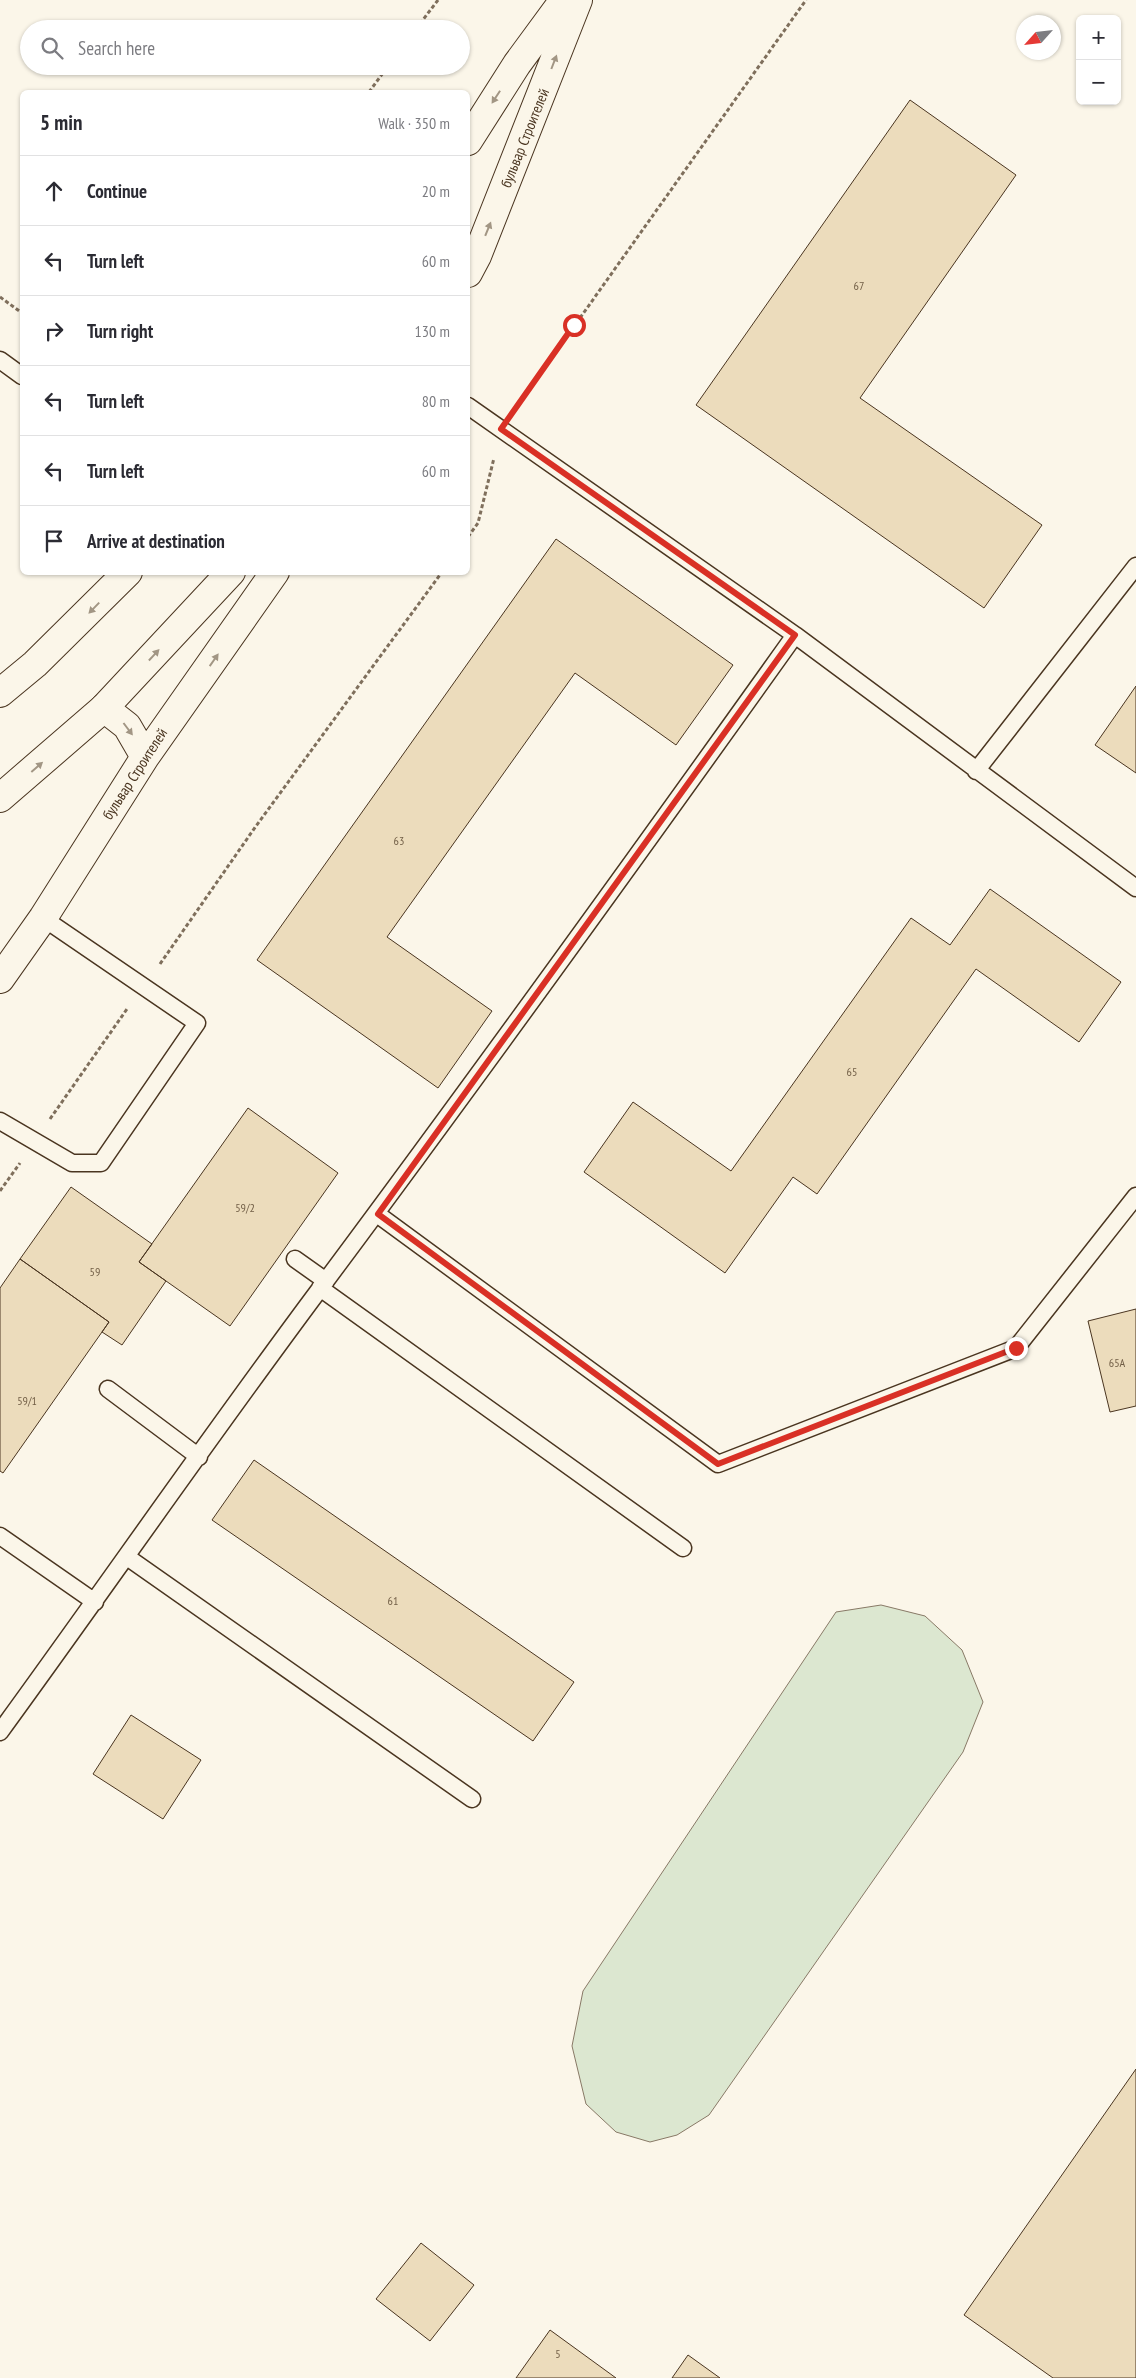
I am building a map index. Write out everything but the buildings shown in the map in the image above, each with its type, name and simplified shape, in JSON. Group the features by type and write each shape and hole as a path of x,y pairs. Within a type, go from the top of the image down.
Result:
{"main road":[{"path":"470,138 517,64 564,0"},
{"name":"бульвар Строителей","path":"470,269 520,149 578,0"},
{"path":"0,693 35,664 125,575"},
{"path":"0,798 104,708 229,575"},
{"name":"бульвар Строителей","path":"0,979 43,918 145,757 273,575"},
{"path":"104,708 127,726 145,757"}],"lane":[{"path":"0,360 20,375"},
{"path":"470,407 795,635 1136,888"},
{"path":"976,771 1136,566"},
{"path":"0,1732 323,1285 378,1214 795,635"},
{"path":"0,1121 72,1163 100,1163 197,1023 43,918"},
{"path":"378,1214 718,1464 1016,1348 1136,1196"},
{"path":"295,1259 323,1285 683,1548"},
{"path":"108,1389 199,1457"},
{"path":"0,1536 95,1602"},
{"path":"126,1557 472,1799"}],"path":[{"path":"423,20 438,0"},
{"path":"470,534 478,523 501,429 806,0"},
{"path":"370,90 381,75"},
{"path":"0,297 20,312"},
{"path":"0,1191 256,826 440,575"}],"green space":[{"path":"881,1605 925,1616 962,1650 983,1702 963,1752 709,2115 677,2135 650,2142 616,2132 586,2104 572,2046 583,1991 836,1612"}],"route":[{"path":"574,325 501,429 795,635 378,1214 718,1464 1016,1348"}]}
